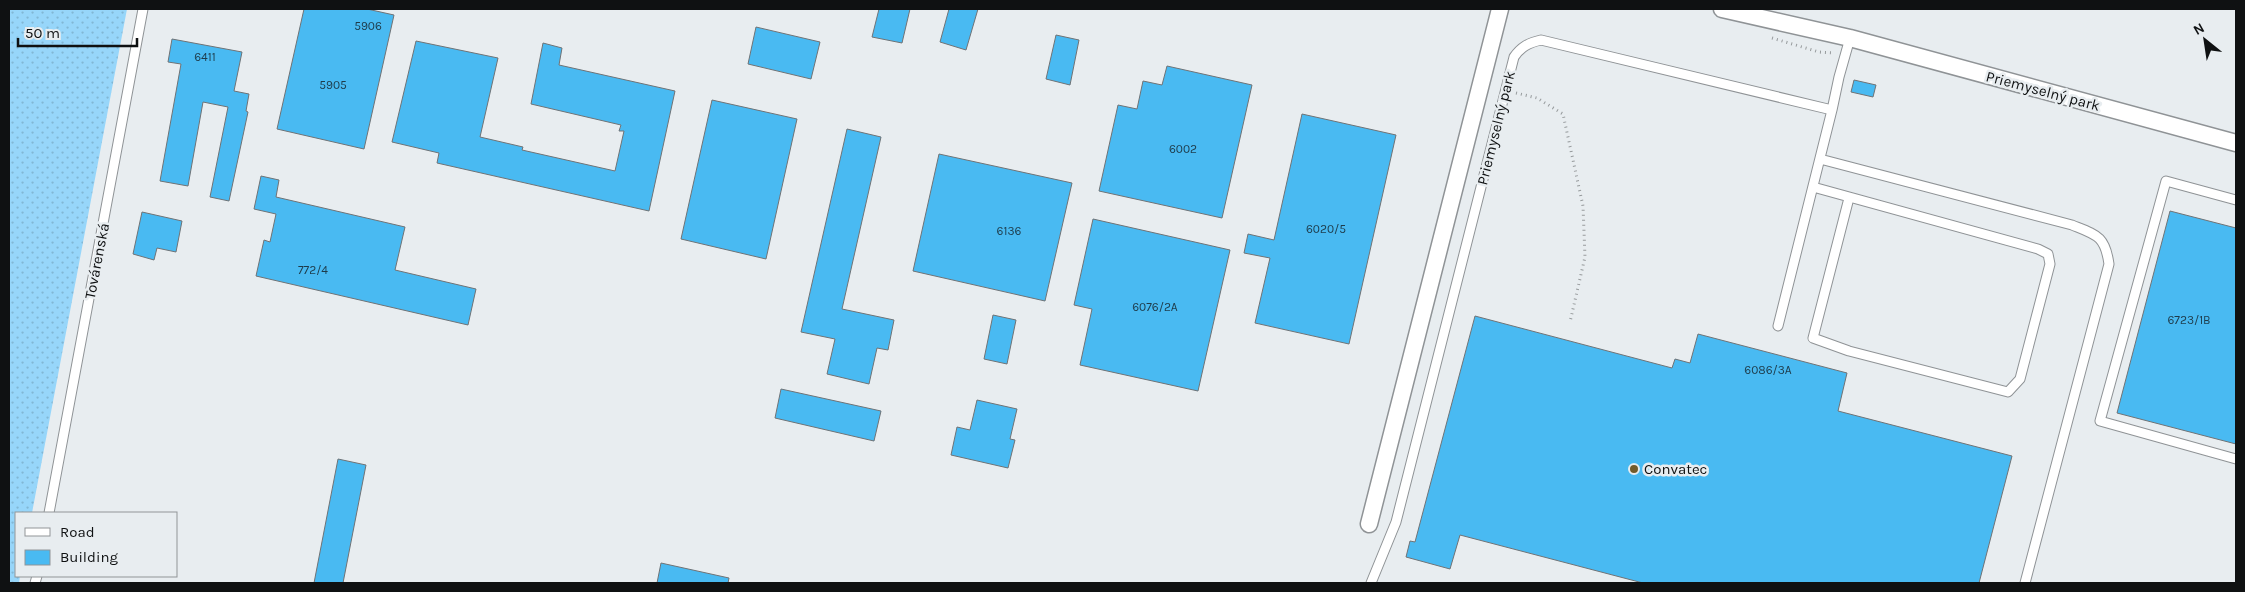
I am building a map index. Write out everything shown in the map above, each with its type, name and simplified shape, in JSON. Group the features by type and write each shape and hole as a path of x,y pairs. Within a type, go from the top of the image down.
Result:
{"street":[{"name":"Priemyselný park","path":"1369,524 1500,9"},
{"name":"Priemyselný park","path":"1722,9 1850,38 2236,143"}],"lane":[{"name":"Továrenská","path":"49,512 144,9"},
{"path":"1778,326 1850,38"},
{"name":"Priemyselný park","path":"1370,583 1396,522 1505,91 1514,57 1519,50 1529,42 1541,40 1832,110"},
{"path":"1820,159 2072,225 2094,234 2106,247 2109,264 2025,583"},
{"path":"2236,200 2166,181 2100,421 2236,459"},
{"path":"1813,187 2038,249 2048,254 2050,264 2020,379 2008,392 1849,351 1813,338 1849,198"}],"path":[{"path":"1505,91 1537,98 1563,114 1583,206 1585,257 1570,322"}],"shaded area":[{"path":"9,9 127,9 32,512 15,512 15,577 20,577 19,583 9,583"}],"building":[{"path":"304,9 367,9 394,15 364,149 277,129"},
{"path":"879,9 910,9 902,43 872,37"},
{"path":"949,9 978,9 966,50 940,42"},
{"path":"756,27 820,42 811,79 748,64"},
{"path":"1056,35 1079,40 1070,85 1046,79"},
{"path":"172,39 242,52 234,91 249,94 246,111 248,112 229,201 210,197 228,107 203,102 188,186 160,181 181,64 168,62"},
{"path":"416,41 498,58 480,137 523,147 522,150 615,171 624,131 619,131 621,125 531,104 543,43 562,48 559,65 675,91 649,211 437,163 439,153 392,142"},
{"path":"1167,66 1252,85 1222,218 1099,191 1118,105 1137,109 1143,81 1162,85"},
{"path":"1854,80 1876,85 1873,97 1851,92"},
{"path":"712,100 797,119 766,259 681,239"},
{"path":"1302,114 1396,135 1349,344 1255,323 1270,258 1244,253 1248,234 1274,240"},
{"path":"847,129 881,137 842,309 894,320 888,350 877,348 869,384 827,374 835,339 801,332"},
{"path":"939,154 1072,183 1045,301 913,271"},
{"path":"261,176 279,180 276,197 405,227 395,270 476,289 468,325 256,276 264,240 270,242 276,214 254,209"},
{"path":"2170,211 2236,228 2236,444 2117,413"},
{"path":"142,212 182,221 176,252 157,248 154,260 133,254"},
{"path":"1093,219 1230,250 1198,391 1080,365 1092,309 1074,305"},
{"path":"993,315 1016,320 1007,364 984,359"},
{"name":"Convatec","path":"1475,316 1672,368 1675,359 1690,363 1698,334 1847,373 1838,411 2012,456 1979,583 1643,583 1460,535 1450,569 1406,557 1410,541 1415,542"},
{"path":"781,389 881,411 874,441 775,418"},
{"path":"977,400 1017,409 1010,439 1015,440 1008,468 951,455 957,427 970,430"},
{"path":"338,459 366,465 343,583 314,583"},
{"path":"661,563 729,578 728,583 657,583"}],"place":[{"name":"Convatec","path":"1634,469"}]}
